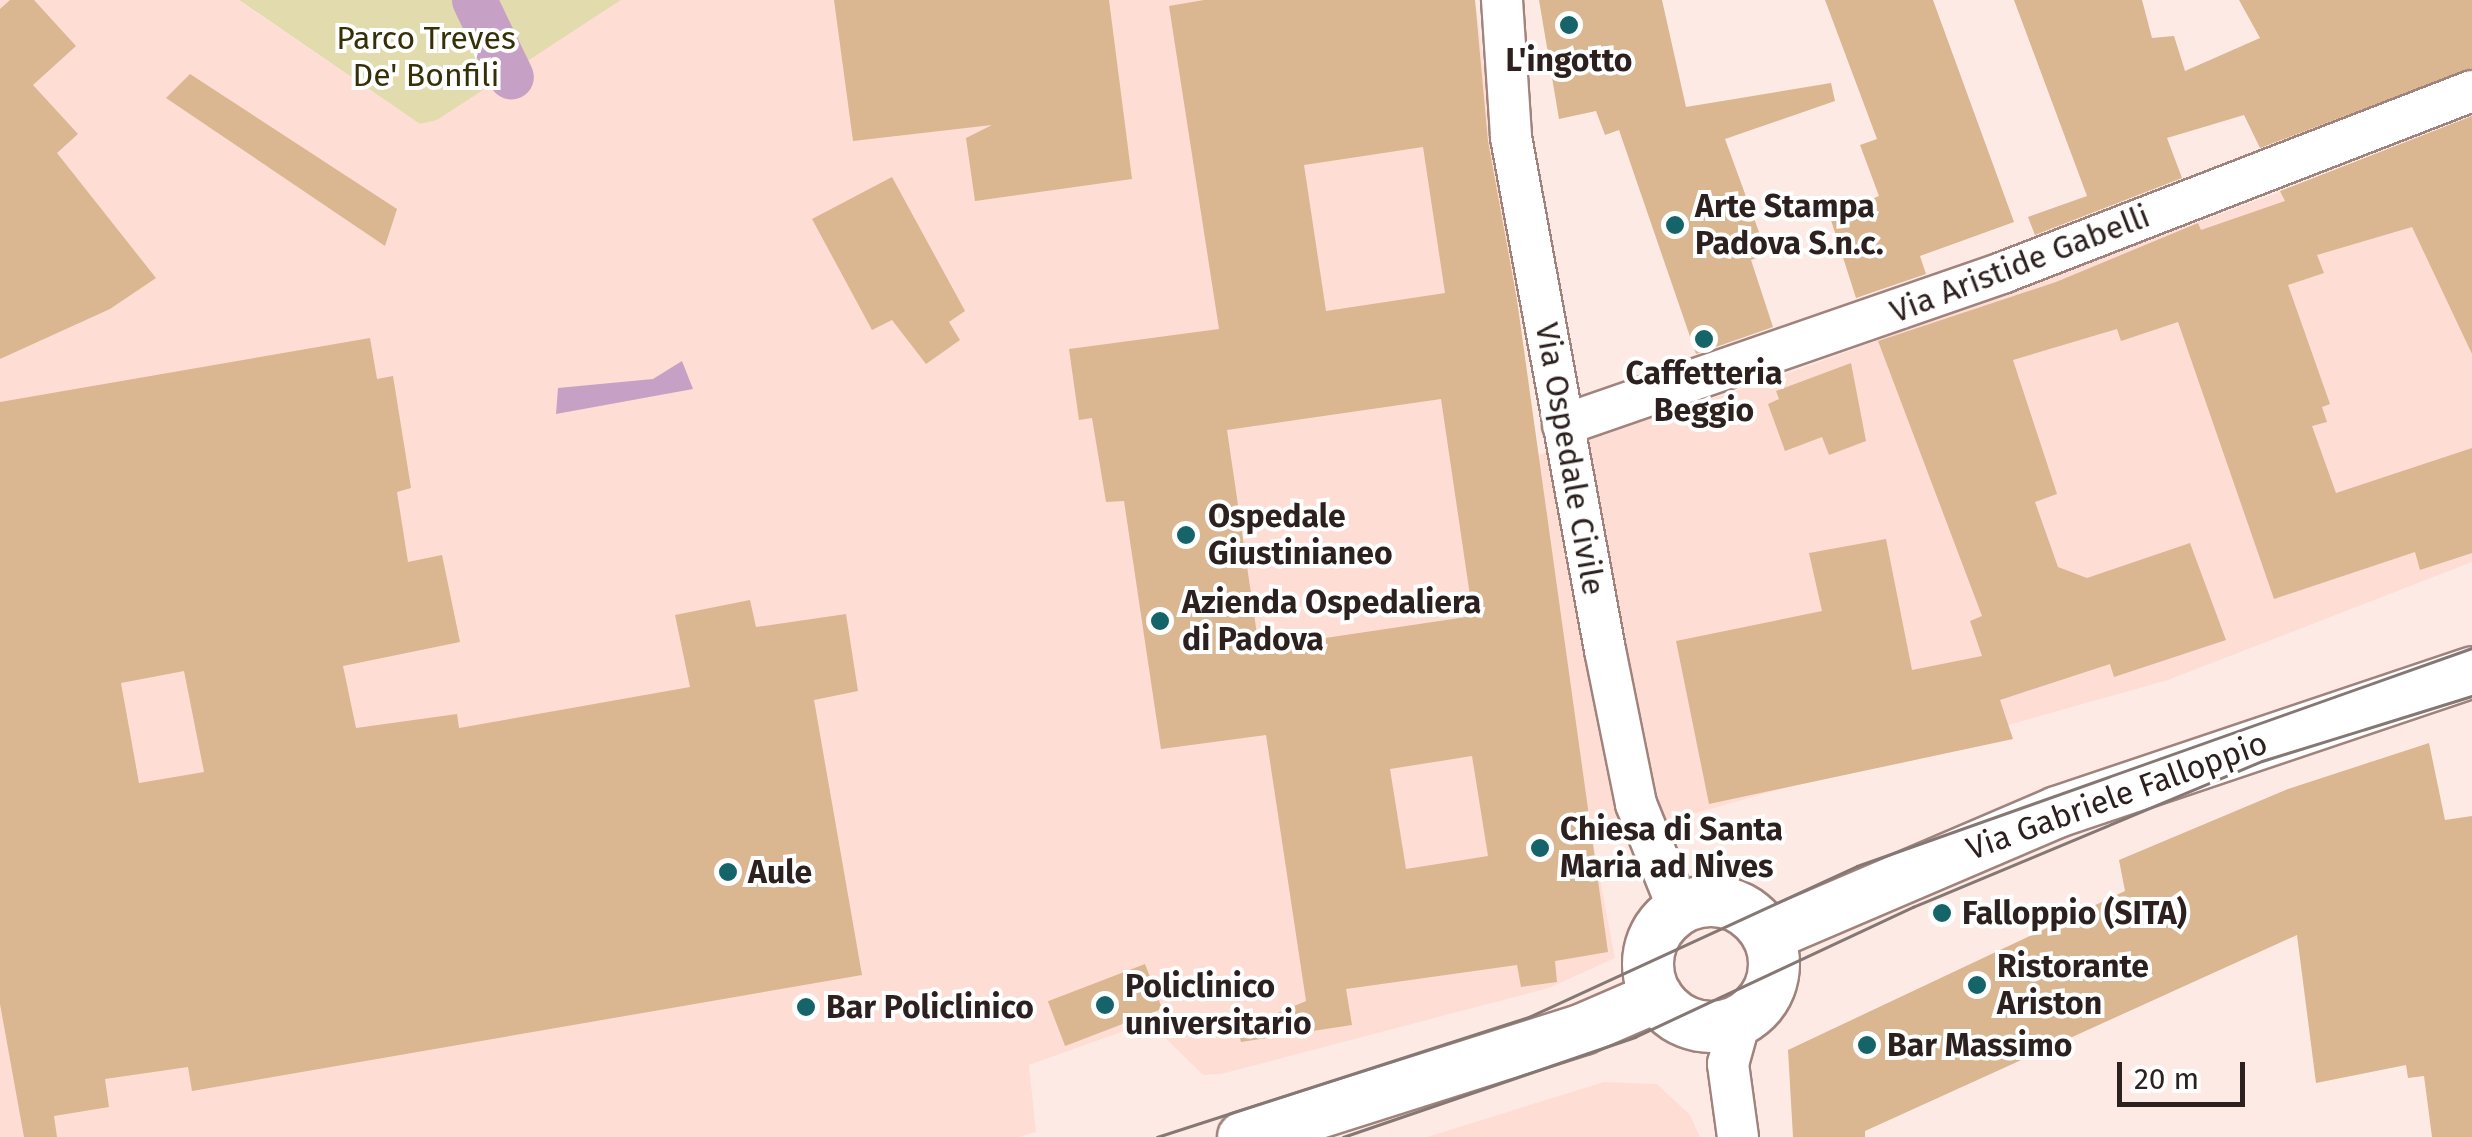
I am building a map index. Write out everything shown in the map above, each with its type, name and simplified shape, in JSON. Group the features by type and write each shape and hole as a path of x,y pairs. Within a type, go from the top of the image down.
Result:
{"street":[{"name":"Via Ospedale Civile","path":"1502,0 1511,136 1636,804 1678,908"},
{"name":"Via Aristide Gabelli","path":"1564,425 2002,273 2472,90"},
{"name":"Via Gabriele Falloppio","path":"1768,936 2057,812 2472,672"},
{"path":"1738,1137 1728,1064 1740,1021 1766,995 1773,977 1768,936 1747,911 1730,903 1678,908 1650,944 1648,972 1656,998 1668,1012 1703,1028 1740,1021"},
{"path":"1243,1137 1583,1029 1656,998"}],"shaded area":[{"name":"Azienda Ospedaliera di Padova","path":"0,0 238,0 420,124 437,120 621,0 1475,0 1538,455 1784,375 2472,121 2472,562 2168,680 1593,842 1615,958 1549,988 1221,1074 1203,1075 1149,1022 1029,1065 1036,1132 1019,1137 0,1137"},
{"path":"682,361 693,389 556,414 558,388 653,379"},
{"path":"1604,1082 1657,1084 1690,1115 1700,1137 1427,1137"}],"green space":[{"name":"Parco Treves De' Bonfili","path":"239,0 621,0 437,120 420,124"}],"building":[{"path":"10,0 34,0 76,46 33,85 78,134 57,153 156,278 110,309 0,359 0,9"},
{"path":"834,0 1109,0 1132,179 975,201 966,138 992,125 853,141"},
{"name":"Ospedale Giustinianeo","path":"1204,0 1475,0 1488,141 1517,300 1608,952 1555,961 1557,982 1521,987 1517,965 1346,989 1352,1025 1241,1042 1238,1030 1306,1001 1266,735 1161,749 1124,501 1106,502 1092,418 1079,420 1069,349 1219,329 1169,6","holes":["1423,147 1445,293 1326,311 1304,165","1441,399 1473,616 1259,648 1227,430","1472,756 1488,856 1406,869 1390,769"]},
{"path":"1539,0 1662,0 1686,107 1831,83 1835,101 1725,139 1767,254 1751,260 1773,327 1696,354 1619,130 1605,135 1596,111 1559,119"},
{"path":"1825,0 1933,0 2014,222 1920,256 1926,274 1856,298 1830,217 1879,196 1860,145 1877,139"},
{"path":"2014,0 2142,0 2152,38 2174,36 2185,71 2260,38 2239,0 2472,0 2472,68 2260,148 2244,115 2167,138 2182,178 2035,235 2028,217 2087,196"},
{"path":"190,74 397,209 385,246 166,98"},
{"path":"2472,116 2472,354 2412,227 2317,255 2324,273 2288,285 2330,404 2322,407 2327,422 2312,426 2336,493 2472,448 2472,553 2420,570 2415,552 2274,599 2178,322 2121,341 2117,329 2013,360 2057,494 2035,502 2058,567 2087,578 2190,543 2226,640 2114,677 2110,664 2000,700 2013,739 1709,804 1676,641 1822,611 1809,553 1886,539 1912,670 1982,656 1970,621 1982,616 1878,341 2056,282 2198,223 2201,230 2285,201 2280,191"},
{"path":"892,177 965,311 949,322 960,340 926,364 892,320 872,330 812,219"},
{"path":"370,338 377,379 393,376 411,488 397,492 408,562 442,555 460,642 343,666 356,728 457,714 459,728 690,687 675,615 750,600 756,627 846,614 858,691 814,700 862,975 192,1091 188,1067 105,1079 109,1107 54,1116 57,1137 24,1137 0,1004 0,402","holes":["184,671 204,772 139,783 121,683"]},
{"path":"1851,363 1866,441 1829,455 1822,437 1785,451 1768,404 1779,399 1776,391"},
{"path":"2429,743 2445,820 2472,816 2472,1137 2432,1137 2424,1076 2408,1078 2406,1065 2316,1083 2297,935 1865,1131 1865,1137 1793,1137 1788,1050 2125,891 2119,860 2288,789"},
{"name":"Policlinico universitario","path":"1145,964 1162,1009 1065,1046 1048,1001"}],"waterway":[{"path":"474,0 511,77"}],"tram line":[{"path":"1157,1137 1529,1017 1857,866 2472,648"},
{"path":"1343,1137 1635,1037 1913,907 2262,761 2472,696"}],"place":[{"name":"L'ingotto","path":"1569,25"},
{"name":"Arte Stampa Padova S.n.c.","path":"1675,225"},
{"name":"Caffetteria Beggio","path":"1704,339"},
{"name":"Ospedale Giustinianeo","path":"1186,535"},
{"name":"Azienda Ospedaliera di Padova","path":"1160,621"},
{"name":"Chiesa di Santa Maria ad Nives","path":"1540,848"},
{"name":"Aule","path":"728,872"},
{"name":"Falloppio (SITA)","path":"1942,913"},
{"name":"Ristorante Ariston","path":"1977,985"},
{"name":"Policlinico universitario","path":"1105,1005"},
{"name":"Bar Policlinico","path":"806,1007"},
{"name":"Bar Massimo","path":"1867,1045"}]}
